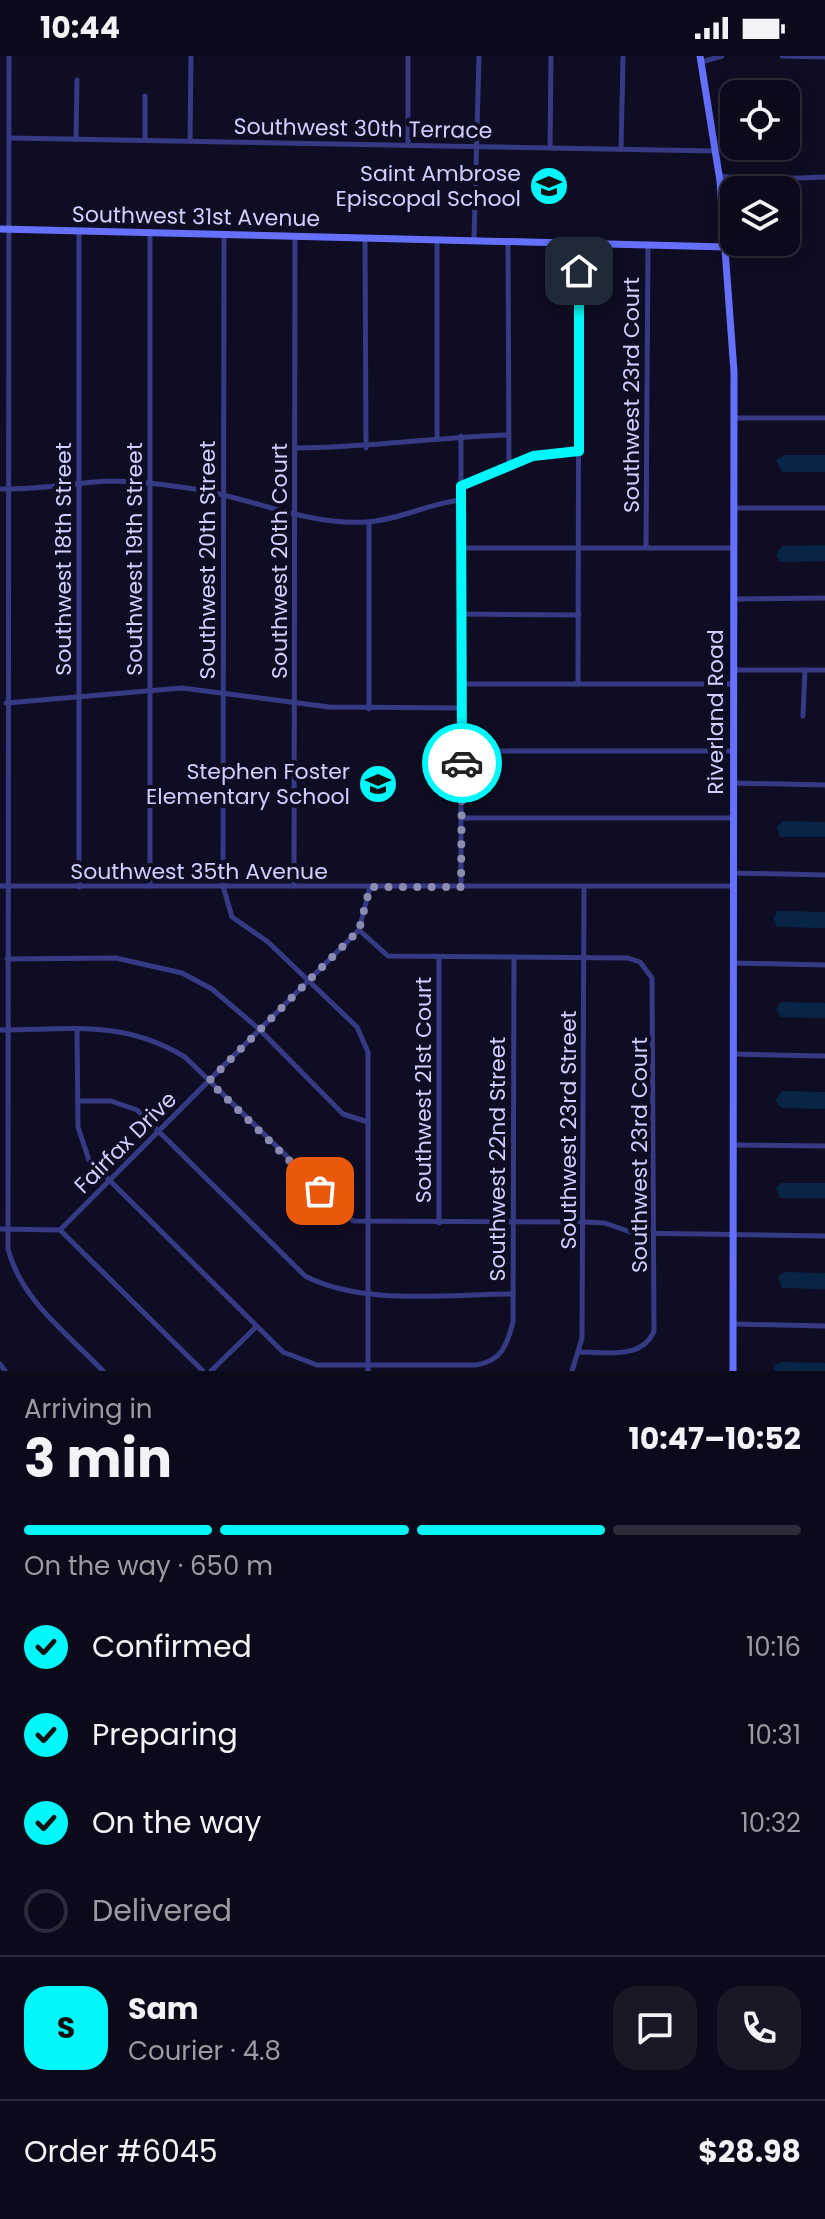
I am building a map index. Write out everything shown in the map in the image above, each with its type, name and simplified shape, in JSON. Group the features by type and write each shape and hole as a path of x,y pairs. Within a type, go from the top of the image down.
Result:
{"street":[{"path":"9,56 8,177 4,230 6,703 3,886 7,959 3,1229 13,1270 25,1291 103,1371"},
{"path":"190,141 191,56"},
{"path":"408,56 408,145"},
{"path":"474,239 479,56"},
{"path":"550,148 551,56"},
{"path":"700,59 722,56"},
{"path":"782,56 825,57"},
{"path":"621,149 623,58"},
{"name":"Riverland Road","path":"700,59 720,179"},
{"path":"76,139 77,80"},
{"path":"0,90 9,90"},
{"path":"145,96 145,140"},
{"name":"Southwest 30th Terrace","path":"9,138 716,151"},
{"path":"0,177 8,177"},
{"path":"800,178 825,177"},
{"name":"Southwest 31st Avenue","path":"4,230 720,247"},
{"name":"Southwest 18th Street","path":"79,231 79,887"},
{"name":"Southwest 19th Street","path":"150,232 150,886"},
{"name":"Southwest 20th Street","path":"223,886 224,234"},
{"name":"Southwest 20th Court","path":"294,886 295,235"},
{"path":"365,237 366,448"},
{"path":"437,238 437,438"},
{"path":"508,240 509,464"},
{"path":"578,684 579,241"},
{"name":"Southwest 23rd Court","path":"646,547 648,243"},
{"name":"Riverland Road","path":"727,256 734,418 733,1371"},
{"path":"734,418 825,418"},
{"path":"296,448 366,448 437,438 508,435"},
{"path":"461,436 461,887"},
{"path":"461,486 509,464 548,453 579,451"},
{"path":"4,489 79,483 150,483 223,495 295,515 369,522 434,502 461,500"},
{"path":"733,508 825,508"},
{"path":"369,522 369,709"},
{"path":"462,548 733,548"},
{"path":"733,599 825,598"},
{"path":"461,614 579,615"},
{"path":"733,670 825,670"},
{"path":"803,716 805,670"},
{"path":"462,684 733,684"},
{"path":"6,703 150,689 222,692 295,703 369,709 461,708"},
{"path":"462,751 733,751"},
{"path":"733,783 825,785"},
{"path":"461,818 733,818"},
{"path":"734,873 825,875"},
{"name":"Southwest 35th Avenue","path":"3,886 733,886"},
{"path":"77,1030 81,1144 89,1160 255,1328 283,1352 300,1361 368,1368 369,1122 368,1052 364,1038 310,980 268,942 232,917 223,886"},
{"path":"370,887 359,930 388,956 585,957"},
{"name":"Southwest 23rd Street","path":"572,1371 579,1352 584,1222 584,887"},
{"name":"Fairfax Drive","path":"60,1230 359,930"},
{"name":"Southwest 21st Court","path":"439,957 439,1223"},
{"name":"Southwest 23rd Court","path":"579,1352 633,1351 650,1340 656,1321 655,991 648,970 628,958 585,957"},
{"path":"7,959 116,958 151,963 182,973 212,989 259,1029 343,1114 369,1122"},
{"name":"Southwest 22nd Street","path":"368,1368 476,1365 498,1357 507,1344 513,1322 514,958"},
{"path":"733,963 825,965"},
{"path":"4,1030 127,1031 156,1039 185,1057 353,1221 584,1222 655,1234 825,1236"},
{"path":"733,1054 825,1056"},
{"path":"78,1101 125,1104 160,1129 305,1276 328,1288 369,1294 513,1294"},
{"path":"734,1145 825,1146"},
{"path":"3,1229 60,1230 203,1371"},
{"path":"734,1324 825,1326"},
{"path":"211,1371 255,1328"},
{"path":"0,1364 5,1371"}],"water":[{"path":"785,455 825,455 825,472 782,472 776,460"},
{"path":"825,545 825,561 781,562 776,555 782,546"},
{"path":"783,821 825,822 825,837 780,837 777,827"},
{"path":"778,911 825,912 825,928 777,927 773,919"},
{"path":"781,1002 825,1003 825,1018 781,1017 776,1010"},
{"path":"782,1091 825,1092 825,1109 782,1108 775,1101"},
{"path":"781,1183 825,1183 825,1198 780,1198 776,1188"},
{"path":"784,1272 825,1273 825,1289 782,1288 778,1277"},
{"path":"782,1362 825,1363 825,1371 774,1371 774,1365"}],"way so far":[{"path":"320,1191 209,1081 359,930 370,887 461,887 462,763"}],"place":[{"name":"Saint Ambrose Episcopal School","path":"549,186"},
{"name":"Stephen Foster Elementary School","path":"378,784"}],"route":[{"path":"462,763 461,486 533,456 579,451 579,271"}]}
